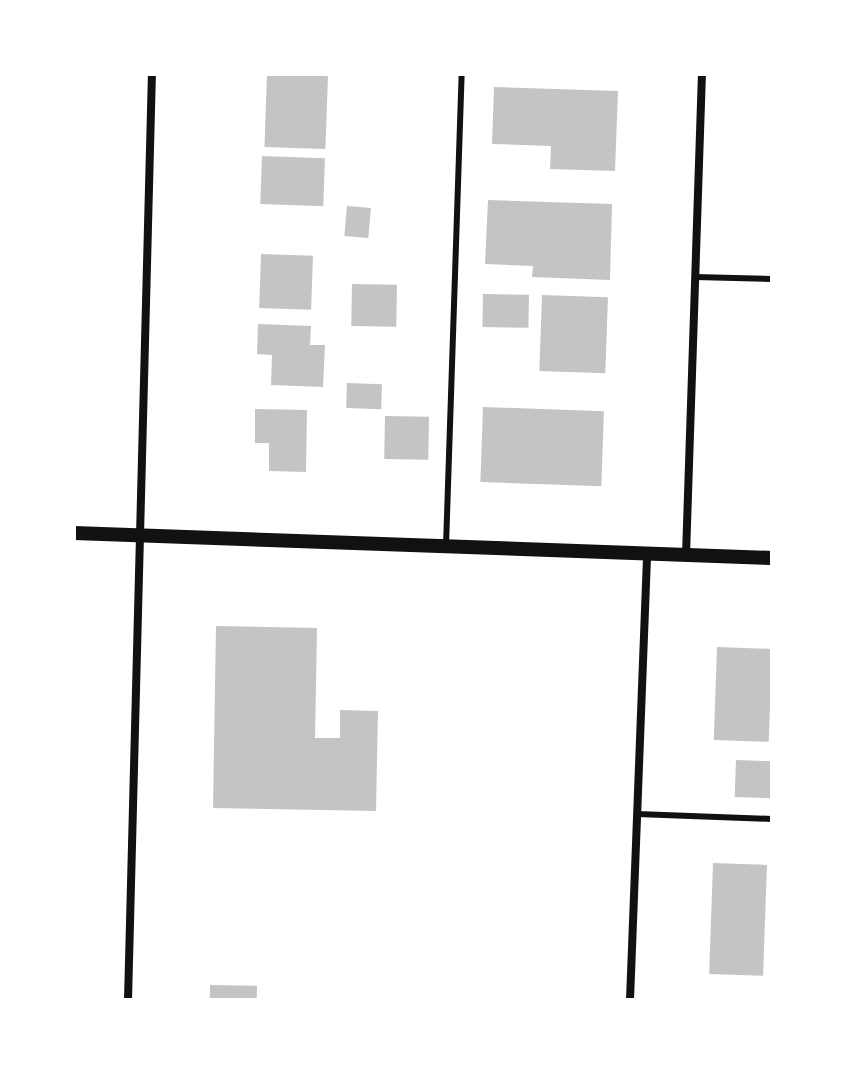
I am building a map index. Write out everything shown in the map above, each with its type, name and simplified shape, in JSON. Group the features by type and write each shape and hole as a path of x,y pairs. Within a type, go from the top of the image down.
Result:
{"street":[{"path":"128,1000 137,534 152,74"},
{"path":"686,555 702,74"},
{"path":"74,533 446,549 772,558"},
{"path":"630,1000 647,553"}],"lane":[{"path":"446,549 462,74"},
{"path":"695,277 772,279"},
{"path":"637,814 772,819"}],"building":[{"path":"267,74 328,76 325,149 264,147"},
{"path":"494,87 618,91 615,171 550,169 551,146 492,144"},
{"path":"262,156 325,158 323,206 260,204"},
{"path":"488,200 612,204 610,280 532,277 533,266 485,264"},
{"path":"347,206 371,208 368,238 344,236"},
{"path":"261,254 313,256 311,310 259,308"},
{"path":"352,284 397,285 396,327 351,326"},
{"path":"483,294 529,295 528,328 482,327"},
{"path":"542,295 608,297 605,373 539,371"},
{"path":"258,324 311,326 310,345 325,345 323,387 271,385 272,355 257,354"},
{"path":"347,383 382,384 381,409 346,408"},
{"path":"483,407 604,411 601,486 480,482"},
{"path":"255,409 307,410 306,472 269,471 269,443 255,443"},
{"path":"385,416 429,417 428,460 384,459"},
{"path":"216,626 317,628 315,738 340,738 340,710 378,711 376,811 213,808"},
{"path":"717,647 772,649 769,742 714,740"},
{"path":"736,760 772,761 771,798 735,797"},
{"path":"713,863 767,865 763,976 709,974"},
{"path":"210,985 257,986 257,1000 210,1000"}]}
